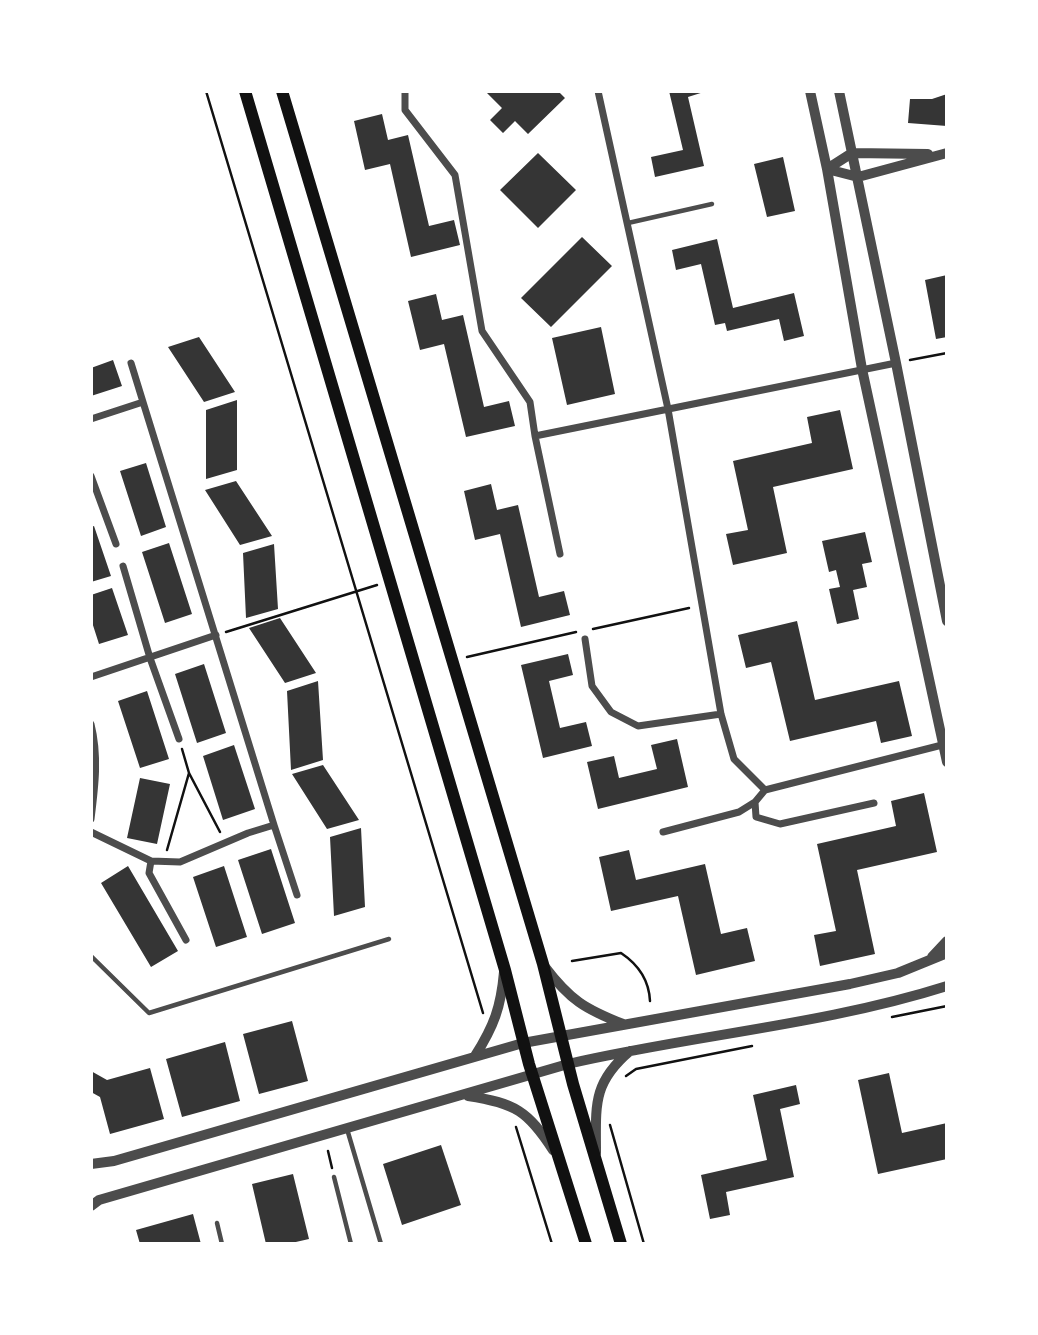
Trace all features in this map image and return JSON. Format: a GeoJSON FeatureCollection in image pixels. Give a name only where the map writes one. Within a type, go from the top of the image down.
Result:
{"type":"FeatureCollection","features":[{"type":"Feature","properties":{"kind":"main road"},"geometry":{"type":"LineString","coordinates":[[245,91],[505,970],[532,1074],[586,1244]]}},
{"type":"Feature","properties":{"kind":"main road"},"geometry":{"type":"LineString","coordinates":[[282,91],[543,964],[568,1064],[621,1244]]}},
{"type":"Feature","properties":{"kind":"street"},"geometry":{"type":"LineString","coordinates":[[405,91],[405,110],[454,175],[482,331],[530,402],[560,554]]}},
{"type":"Feature","properties":{"kind":"street"},"geometry":{"type":"LineString","coordinates":[[598,91],[668,409],[721,714],[734,759],[765,790]]}},
{"type":"Feature","properties":{"kind":"street"},"geometry":{"type":"LineString","coordinates":[[810,91],[827,169],[862,369],[947,762]]}},
{"type":"Feature","properties":{"kind":"street"},"geometry":{"type":"LineString","coordinates":[[839,91],[947,621]]}},
{"type":"Feature","properties":{"kind":"street"},"geometry":{"type":"LineString","coordinates":[[827,169],[852,153],[944,153]]}},
{"type":"Feature","properties":{"kind":"street"},"geometry":{"type":"LineString","coordinates":[[827,169],[858,177],[944,153]]}},
{"type":"Feature","properties":{"kind":"street"},"geometry":{"type":"LineString","coordinates":[[131,362],[297,895]]}},
{"type":"Feature","properties":{"kind":"street"},"geometry":{"type":"LineString","coordinates":[[535,436],[896,363]]}},
{"type":"Feature","properties":{"kind":"street"},"geometry":{"type":"LineString","coordinates":[[91,419],[143,402]]}},
{"type":"Feature","properties":{"kind":"street"},"geometry":{"type":"LineString","coordinates":[[91,476],[116,544]]}},
{"type":"Feature","properties":{"kind":"street"},"geometry":{"type":"LineString","coordinates":[[122,566],[150,658],[179,739]]}},
{"type":"Feature","properties":{"kind":"street"},"geometry":{"type":"LineString","coordinates":[[91,677],[216,635]]}},
{"type":"Feature","properties":{"kind":"street"},"geometry":{"type":"LineString","coordinates":[[586,639],[592,686],[611,712],[638,726],[721,714]]}},
{"type":"Feature","properties":{"kind":"street"},"geometry":{"type":"LineString","coordinates":[[91,724],[97,779],[91,820]]}},
{"type":"Feature","properties":{"kind":"street"},"geometry":{"type":"LineString","coordinates":[[663,832],[739,812],[755,802],[765,790],[945,744]]}},
{"type":"Feature","properties":{"kind":"street"},"geometry":{"type":"LineString","coordinates":[[755,802],[756,817],[780,824],[873,803]]}},
{"type":"Feature","properties":{"kind":"street"},"geometry":{"type":"LineString","coordinates":[[91,832],[151,860],[180,862],[274,825]]}},
{"type":"Feature","properties":{"kind":"street"},"geometry":{"type":"LineString","coordinates":[[151,860],[149,873],[186,940]]}},
{"type":"Feature","properties":{"kind":"street"},"geometry":{"type":"LineString","coordinates":[[927,962],[947,941]]}},
{"type":"Feature","properties":{"kind":"street"},"geometry":{"type":"LineString","coordinates":[[91,1164],[114,1161],[523,1043],[850,984],[898,973],[947,953]]}},
{"type":"Feature","properties":{"kind":"street"},"geometry":{"type":"LineString","coordinates":[[543,964],[562,989],[580,1004],[623,1024]]}},
{"type":"Feature","properties":{"kind":"street"},"geometry":{"type":"LineString","coordinates":[[475,1056],[494,1024],[502,999],[505,970]]}},
{"type":"Feature","properties":{"kind":"street"},"geometry":{"type":"LineString","coordinates":[[91,1206],[99,1200],[568,1064],[871,1006],[947,986]]}},
{"type":"Feature","properties":{"kind":"street"},"geometry":{"type":"LineString","coordinates":[[596,1162],[596,1112],[599,1091],[616,1063],[632,1050]]}},
{"type":"Feature","properties":{"kind":"street"},"geometry":{"type":"LineString","coordinates":[[462,1095],[500,1100],[521,1112],[537,1126],[558,1157]]}},
{"type":"Feature","properties":{"kind":"lane"},"geometry":{"type":"LineString","coordinates":[[627,223],[712,204]]}},
{"type":"Feature","properties":{"kind":"lane"},"geometry":{"type":"LineString","coordinates":[[91,956],[149,1013],[389,939]]}},
{"type":"Feature","properties":{"kind":"lane"},"geometry":{"type":"LineString","coordinates":[[347,1128],[381,1244]]}},
{"type":"Feature","properties":{"kind":"lane"},"geometry":{"type":"LineString","coordinates":[[334,1177],[351,1244]]}},
{"type":"Feature","properties":{"kind":"lane"},"geometry":{"type":"LineString","coordinates":[[216,1223],[222,1244]]}},
{"type":"Feature","properties":{"kind":"path"},"geometry":{"type":"LineString","coordinates":[[206,91],[480,1010],[494,1024]]}},
{"type":"Feature","properties":{"kind":"path"},"geometry":{"type":"LineString","coordinates":[[896,363],[947,353]]}},
{"type":"Feature","properties":{"kind":"path"},"geometry":{"type":"LineString","coordinates":[[216,635],[391,581]]}},
{"type":"Feature","properties":{"kind":"path"},"geometry":{"type":"LineString","coordinates":[[453,660],[690,608]]}},
{"type":"Feature","properties":{"kind":"path"},"geometry":{"type":"LineString","coordinates":[[179,739],[189,773],[226,842]]}},
{"type":"Feature","properties":{"kind":"path"},"geometry":{"type":"LineString","coordinates":[[163,861],[189,773]]}},
{"type":"Feature","properties":{"kind":"path"},"geometry":{"type":"LineString","coordinates":[[572,961],[621,953],[632,960],[643,974],[650,1001]]}},
{"type":"Feature","properties":{"kind":"path"},"geometry":{"type":"LineString","coordinates":[[893,1017],[947,1006]]}},
{"type":"Feature","properties":{"kind":"path"},"geometry":{"type":"LineString","coordinates":[[626,1076],[636,1069],[757,1044]]}},
{"type":"Feature","properties":{"kind":"path"},"geometry":{"type":"LineString","coordinates":[[608,1116],[644,1244]]}},
{"type":"Feature","properties":{"kind":"path"},"geometry":{"type":"LineString","coordinates":[[516,1127],[552,1244]]}},
{"type":"Feature","properties":{"kind":"path"},"geometry":{"type":"LineString","coordinates":[[328,1151],[334,1177]]}},
{"type":"Feature","properties":{"kind":"building"},"geometry":{"type":"Polygon","coordinates":[[[558,91],[565,98],[528,134],[515,121],[503,133],[490,120],[502,108],[487,93],[558,91]]]}},
{"type":"Feature","properties":{"kind":"building"},"geometry":{"type":"Polygon","coordinates":[[[669,91],[707,91],[688,97],[704,166],[655,177],[651,157],[683,150],[669,91]]]}},
{"type":"Feature","properties":{"kind":"building"},"geometry":{"type":"Polygon","coordinates":[[[947,94],[947,126],[908,123],[910,99],[932,99],[947,94]]]}},
{"type":"Feature","properties":{"kind":"building"},"geometry":{"type":"Polygon","coordinates":[[[382,114],[388,140],[408,135],[429,226],[454,220],[460,245],[411,257],[390,164],[365,170],[354,121],[382,114]]]}},
{"type":"Feature","properties":{"kind":"building"},"geometry":{"type":"Polygon","coordinates":[[[538,153],[576,190],[538,228],[500,190],[538,153]]]}},
{"type":"Feature","properties":{"kind":"building"},"geometry":{"type":"Polygon","coordinates":[[[783,157],[795,211],[767,217],[754,164],[783,157]]]}},
{"type":"Feature","properties":{"kind":"building"},"geometry":{"type":"Polygon","coordinates":[[[582,237],[612,266],[551,327],[521,298],[582,237]]]}},
{"type":"Feature","properties":{"kind":"building"},"geometry":{"type":"Polygon","coordinates":[[[717,239],[733,308],[794,293],[804,336],[784,341],[779,319],[727,331],[725,323],[715,325],[701,264],[676,270],[672,250],[717,239]]]}},
{"type":"Feature","properties":{"kind":"building"},"geometry":{"type":"Polygon","coordinates":[[[947,275],[947,337],[936,339],[925,280],[947,275]]]}},
{"type":"Feature","properties":{"kind":"building"},"geometry":{"type":"Polygon","coordinates":[[[436,294],[442,320],[463,315],[484,407],[509,401],[515,426],[466,437],[444,344],[420,350],[408,301],[436,294]]]}},
{"type":"Feature","properties":{"kind":"building"},"geometry":{"type":"Polygon","coordinates":[[[601,327],[615,394],[567,405],[552,338],[601,327]]]}},
{"type":"Feature","properties":{"kind":"building"},"geometry":{"type":"Polygon","coordinates":[[[199,337],[235,392],[204,402],[168,347],[199,337]]]}},
{"type":"Feature","properties":{"kind":"building"},"geometry":{"type":"Polygon","coordinates":[[[113,360],[122,386],[91,396],[91,368],[113,360]]]}},
{"type":"Feature","properties":{"kind":"building"},"geometry":{"type":"Polygon","coordinates":[[[237,400],[237,470],[206,479],[206,410],[237,400]]]}},
{"type":"Feature","properties":{"kind":"building"},"geometry":{"type":"Polygon","coordinates":[[[840,410],[853,469],[773,487],[787,553],[733,565],[726,534],[748,530],[733,461],[812,443],[807,417],[840,410]]]}},
{"type":"Feature","properties":{"kind":"building"},"geometry":{"type":"Polygon","coordinates":[[[146,463],[166,527],[141,536],[120,471],[146,463]]]}},
{"type":"Feature","properties":{"kind":"building"},"geometry":{"type":"Polygon","coordinates":[[[236,481],[272,536],[240,545],[205,490],[236,481]]]}},
{"type":"Feature","properties":{"kind":"building"},"geometry":{"type":"Polygon","coordinates":[[[491,484],[497,510],[518,505],[539,597],[564,591],[570,615],[521,627],[500,534],[475,540],[464,491],[491,484]]]}},
{"type":"Feature","properties":{"kind":"building"},"geometry":{"type":"Polygon","coordinates":[[[94,526],[111,576],[91,582],[91,527],[94,526]]]}},
{"type":"Feature","properties":{"kind":"building"},"geometry":{"type":"Polygon","coordinates":[[[865,532],[872,562],[862,564],[867,587],[853,590],[859,619],[837,624],[829,589],[840,587],[836,570],[829,572],[822,541],[865,532]]]}},
{"type":"Feature","properties":{"kind":"building"},"geometry":{"type":"Polygon","coordinates":[[[169,543],[192,614],[165,623],[142,552],[169,543]]]}},
{"type":"Feature","properties":{"kind":"building"},"geometry":{"type":"Polygon","coordinates":[[[274,544],[278,609],[246,618],[243,553],[274,544]]]}},
{"type":"Feature","properties":{"kind":"building"},"geometry":{"type":"Polygon","coordinates":[[[112,588],[128,635],[99,644],[91,619],[91,595],[112,588]]]}},
{"type":"Feature","properties":{"kind":"building"},"geometry":{"type":"Polygon","coordinates":[[[280,618],[316,673],[285,683],[249,628],[280,618]]]}},
{"type":"Feature","properties":{"kind":"building"},"geometry":{"type":"Polygon","coordinates":[[[797,621],[815,700],[899,681],[912,736],[881,743],[876,721],[790,741],[771,662],[746,668],[738,635],[797,621]]]}},
{"type":"Feature","properties":{"kind":"building"},"geometry":{"type":"Polygon","coordinates":[[[568,654],[573,675],[549,681],[560,728],[586,722],[592,746],[543,758],[521,665],[568,654]]]}},
{"type":"Feature","properties":{"kind":"building"},"geometry":{"type":"Polygon","coordinates":[[[204,664],[226,733],[197,743],[175,674],[204,664]]]}},
{"type":"Feature","properties":{"kind":"building"},"geometry":{"type":"Polygon","coordinates":[[[318,681],[323,760],[291,770],[287,691],[318,681]]]}},
{"type":"Feature","properties":{"kind":"building"},"geometry":{"type":"Polygon","coordinates":[[[147,691],[169,759],[140,768],[118,701],[147,691]]]}},
{"type":"Feature","properties":{"kind":"building"},"geometry":{"type":"Polygon","coordinates":[[[677,739],[688,787],[598,809],[587,762],[614,756],[619,778],[657,769],[651,745],[677,739]]]}},
{"type":"Feature","properties":{"kind":"building"},"geometry":{"type":"Polygon","coordinates":[[[234,745],[255,809],[223,820],[203,756],[234,745]]]}},
{"type":"Feature","properties":{"kind":"building"},"geometry":{"type":"Polygon","coordinates":[[[323,765],[359,820],[327,829],[292,774],[323,765]]]}},
{"type":"Feature","properties":{"kind":"building"},"geometry":{"type":"Polygon","coordinates":[[[140,778],[170,784],[157,844],[127,838],[140,778]]]}},
{"type":"Feature","properties":{"kind":"building"},"geometry":{"type":"Polygon","coordinates":[[[924,793],[937,852],[857,870],[875,954],[820,966],[814,935],[836,931],[817,844],[896,826],[891,801],[924,793]]]}},
{"type":"Feature","properties":{"kind":"building"},"geometry":{"type":"Polygon","coordinates":[[[361,828],[365,907],[334,916],[330,837],[361,828]]]}},
{"type":"Feature","properties":{"kind":"building"},"geometry":{"type":"Polygon","coordinates":[[[271,849],[295,923],[262,934],[238,860],[271,849]]]}},
{"type":"Feature","properties":{"kind":"building"},"geometry":{"type":"Polygon","coordinates":[[[629,850],[636,880],[705,864],[721,934],[747,928],[755,961],[696,975],[678,896],[611,911],[599,857],[629,850]]]}},
{"type":"Feature","properties":{"kind":"building"},"geometry":{"type":"Polygon","coordinates":[[[128,866],[178,951],[151,967],[101,883],[128,866]]]}},
{"type":"Feature","properties":{"kind":"building"},"geometry":{"type":"Polygon","coordinates":[[[224,866],[247,937],[216,947],[193,877],[224,866]]]}},
{"type":"Feature","properties":{"kind":"building"},"geometry":{"type":"Polygon","coordinates":[[[292,1021],[308,1081],[259,1094],[243,1034],[292,1021]]]}},
{"type":"Feature","properties":{"kind":"building"},"geometry":{"type":"Polygon","coordinates":[[[225,1042],[240,1101],[182,1117],[166,1059],[225,1042]]]}},
{"type":"Feature","properties":{"kind":"building"},"geometry":{"type":"Polygon","coordinates":[[[150,1068],[164,1119],[110,1134],[100,1097],[91,1092],[91,1071],[107,1080],[150,1068]]]}},
{"type":"Feature","properties":{"kind":"building"},"geometry":{"type":"Polygon","coordinates":[[[889,1073],[902,1133],[947,1123],[947,1159],[878,1174],[858,1080],[889,1073]]]}},
{"type":"Feature","properties":{"kind":"building"},"geometry":{"type":"Polygon","coordinates":[[[796,1085],[800,1104],[780,1109],[794,1177],[726,1192],[730,1215],[710,1219],[701,1175],[767,1160],[753,1095],[796,1085]]]}},
{"type":"Feature","properties":{"kind":"building"},"geometry":{"type":"Polygon","coordinates":[[[441,1145],[461,1205],[402,1225],[383,1164],[441,1145]]]}},
{"type":"Feature","properties":{"kind":"building"},"geometry":{"type":"Polygon","coordinates":[[[293,1174],[309,1239],[287,1244],[266,1244],[252,1184],[293,1174]]]}},
{"type":"Feature","properties":{"kind":"building"},"geometry":{"type":"Polygon","coordinates":[[[193,1214],[201,1244],[140,1244],[136,1230],[193,1214]]]}}]}
